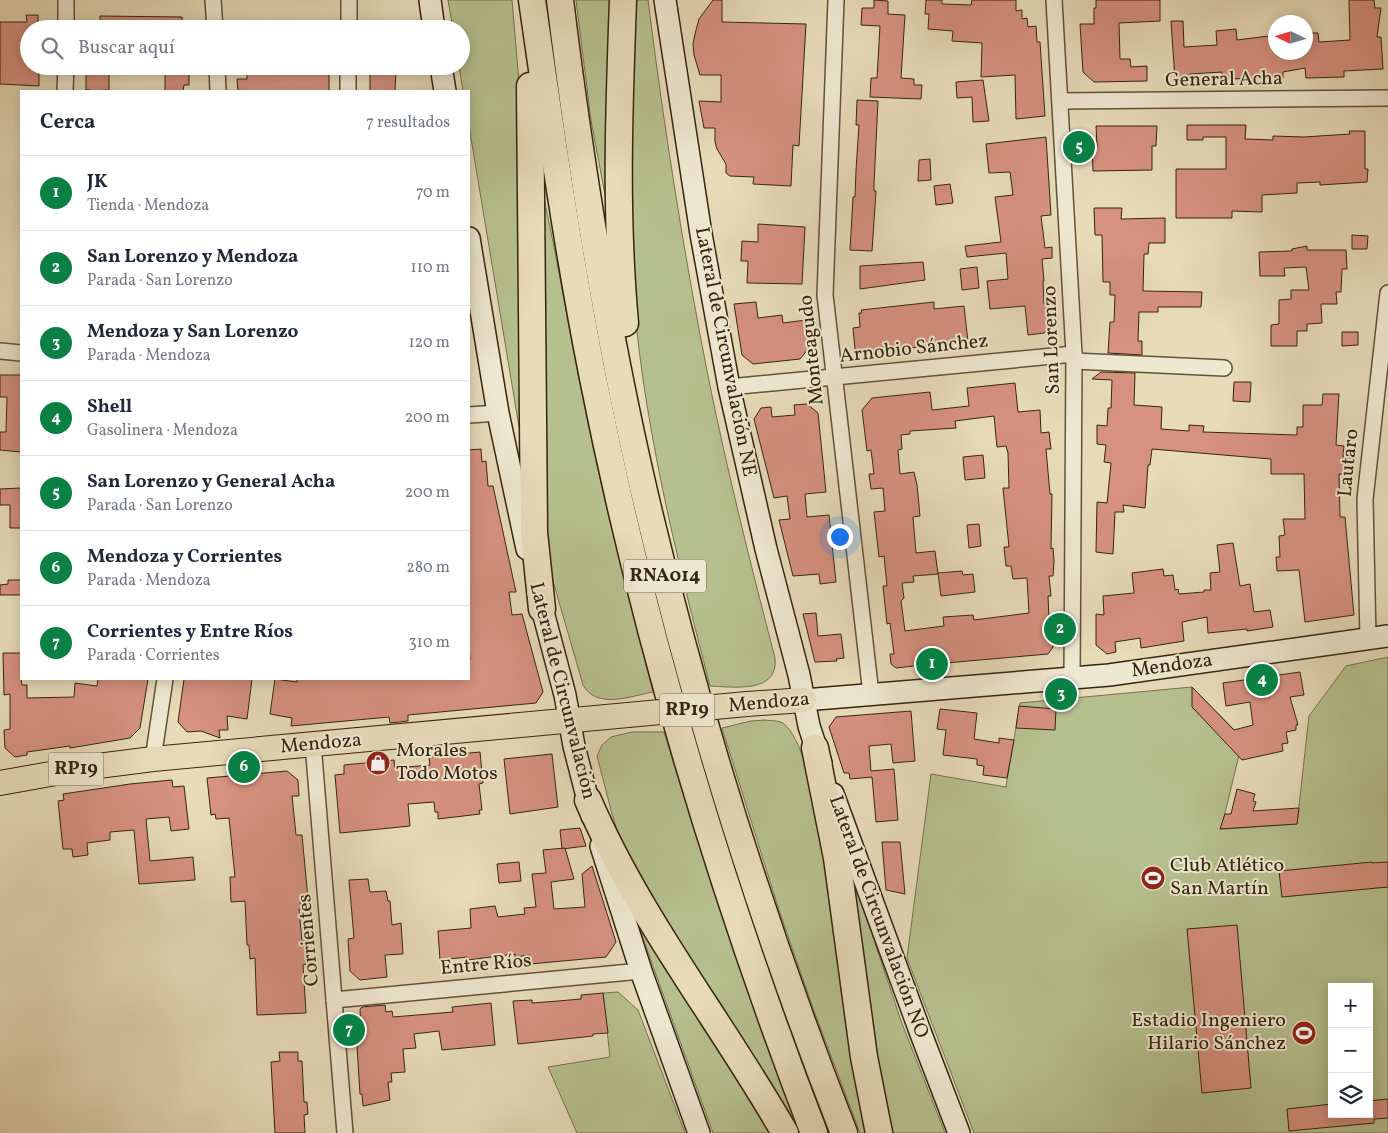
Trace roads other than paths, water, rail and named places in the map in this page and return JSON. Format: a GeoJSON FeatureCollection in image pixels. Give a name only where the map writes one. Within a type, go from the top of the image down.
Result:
{"type":"FeatureCollection","features":[{"type":"Feature","properties":{"kind":"highway"},"geometry":{"type":"LineString","coordinates":[[526,0],[531,128],[534,532],[542,609]]}},
{"type":"Feature","properties":{"kind":"highway","name":"RNA014"},"geometry":{"type":"LineString","coordinates":[[532,0],[576,288],[627,534],[668,691],[727,890],[773,1025],[814,1133]]}},
{"type":"Feature","properties":{"kind":"highway","name":"RNA014"},"geometry":{"type":"LineString","coordinates":[[560,0],[590,214],[643,485],[690,667],[732,816],[785,976],[844,1133]]}},
{"type":"Feature","properties":{"kind":"highway"},"geometry":{"type":"LineString","coordinates":[[623,0],[618,142],[619,244],[627,342],[643,485]]}},
{"type":"Feature","properties":{"kind":"highway"},"geometry":{"type":"LineString","coordinates":[[815,748],[837,858],[864,1057],[879,1133]]}},
{"type":"Feature","properties":{"kind":"highway"},"geometry":{"type":"LineString","coordinates":[[588,800],[610,849],[646,911],[785,1133]]}},
{"type":"Feature","properties":{"kind":"main road","name":"Mendoza"},"geometry":{"type":"LineString","coordinates":[[0,783],[90,767],[153,759],[804,700]]}},
{"type":"Feature","properties":{"kind":"street"},"geometry":{"type":"LineString","coordinates":[[66,0],[66,20]]}},
{"type":"Feature","properties":{"kind":"street"},"geometry":{"type":"LineString","coordinates":[[213,0],[214,20]]}},
{"type":"Feature","properties":{"kind":"street"},"geometry":{"type":"LineString","coordinates":[[349,0],[349,20]]}},
{"type":"Feature","properties":{"kind":"street"},"geometry":{"type":"LineString","coordinates":[[430,0],[433,20]]}},
{"type":"Feature","properties":{"kind":"street","name":"Lateral de Circunvalación NE"},"geometry":{"type":"LineString","coordinates":[[665,0],[701,234],[729,387],[766,549],[804,700]]}},
{"type":"Feature","properties":{"kind":"street","name":"Monteagudo"},"geometry":{"type":"LineString","coordinates":[[836,0],[825,294],[871,694]]}},
{"type":"Feature","properties":{"kind":"street","name":"San Lorenzo"},"geometry":{"type":"LineString","coordinates":[[1054,0],[1074,358],[1072,678]]}},
{"type":"Feature","properties":{"kind":"street"},"geometry":{"type":"LineString","coordinates":[[65,90],[66,75]]}},
{"type":"Feature","properties":{"kind":"street"},"geometry":{"type":"LineString","coordinates":[[217,75],[218,90]]}},
{"type":"Feature","properties":{"kind":"street"},"geometry":{"type":"LineString","coordinates":[[348,75],[348,90]]}},
{"type":"Feature","properties":{"kind":"street"},"geometry":{"type":"LineString","coordinates":[[442,75],[445,90]]}},
{"type":"Feature","properties":{"kind":"street","name":"General Acha"},"geometry":{"type":"LineString","coordinates":[[1060,101],[1388,98]]}},
{"type":"Feature","properties":{"kind":"street","name":"Lateral de Circunvalación"},"geometry":{"type":"LineString","coordinates":[[470,244],[498,413],[517,505],[565,695],[574,746],[616,894],[698,1133]]}},
{"type":"Feature","properties":{"kind":"street","name":"Lautaro"},"geometry":{"type":"LineString","coordinates":[[1378,637],[1365,499],[1388,292]]}},
{"type":"Feature","properties":{"kind":"street"},"geometry":{"type":"LineString","coordinates":[[0,351],[20,353]]}},
{"type":"Feature","properties":{"kind":"street","name":"Arnobio Sánchez"},"geometry":{"type":"LineString","coordinates":[[729,387],[1074,358],[1224,368]]}},
{"type":"Feature","properties":{"kind":"street"},"geometry":{"type":"LineString","coordinates":[[470,415],[498,413]]}},
{"type":"Feature","properties":{"kind":"street","name":"Mendoza"},"geometry":{"type":"LineString","coordinates":[[804,700],[1118,674],[1378,637]]}},
{"type":"Feature","properties":{"kind":"street"},"geometry":{"type":"LineString","coordinates":[[153,759],[166,680]]}},
{"type":"Feature","properties":{"kind":"street","name":"Lateral de Circunvalación NO"},"geometry":{"type":"LineString","coordinates":[[804,700],[815,748],[920,1034],[960,1133]]}},
{"type":"Feature","properties":{"kind":"street","name":"Corrientes"},"geometry":{"type":"LineString","coordinates":[[313,744],[346,1133]]}},
{"type":"Feature","properties":{"kind":"street","name":"Entre Ríos"},"geometry":{"type":"LineString","coordinates":[[334,1000],[641,971]]}},
{"type":"Feature","properties":{"kind":"place","name":"San Lorenzo y General Acha"},"geometry":{"type":"Point","coordinates":[1079,147]}},
{"type":"Feature","properties":{"kind":"place","name":"San Lorenzo y Mendoza"},"geometry":{"type":"Point","coordinates":[1060,629]}},
{"type":"Feature","properties":{"kind":"place","name":"JK"},"geometry":{"type":"Point","coordinates":[932,664]}},
{"type":"Feature","properties":{"kind":"place","name":"Shell"},"geometry":{"type":"Point","coordinates":[1262,680]}},
{"type":"Feature","properties":{"kind":"place","name":"Mendoza y San Lorenzo"},"geometry":{"type":"Point","coordinates":[1061,694]}},
{"type":"Feature","properties":{"kind":"place","name":"Morales Todo Motos"},"geometry":{"type":"Point","coordinates":[378,763]}},
{"type":"Feature","properties":{"kind":"place","name":"Mendoza y Corrientes"},"geometry":{"type":"Point","coordinates":[244,767]}},
{"type":"Feature","properties":{"kind":"place","name":"Club Atlético San Martín"},"geometry":{"type":"Point","coordinates":[1153,878]}},
{"type":"Feature","properties":{"kind":"place","name":"Corrientes y Entre Ríos"},"geometry":{"type":"Point","coordinates":[349,1030]}},
{"type":"Feature","properties":{"kind":"place","name":"Estadio Ingeniero Hilario Sánchez"},"geometry":{"type":"Point","coordinates":[1304,1033]}}]}
